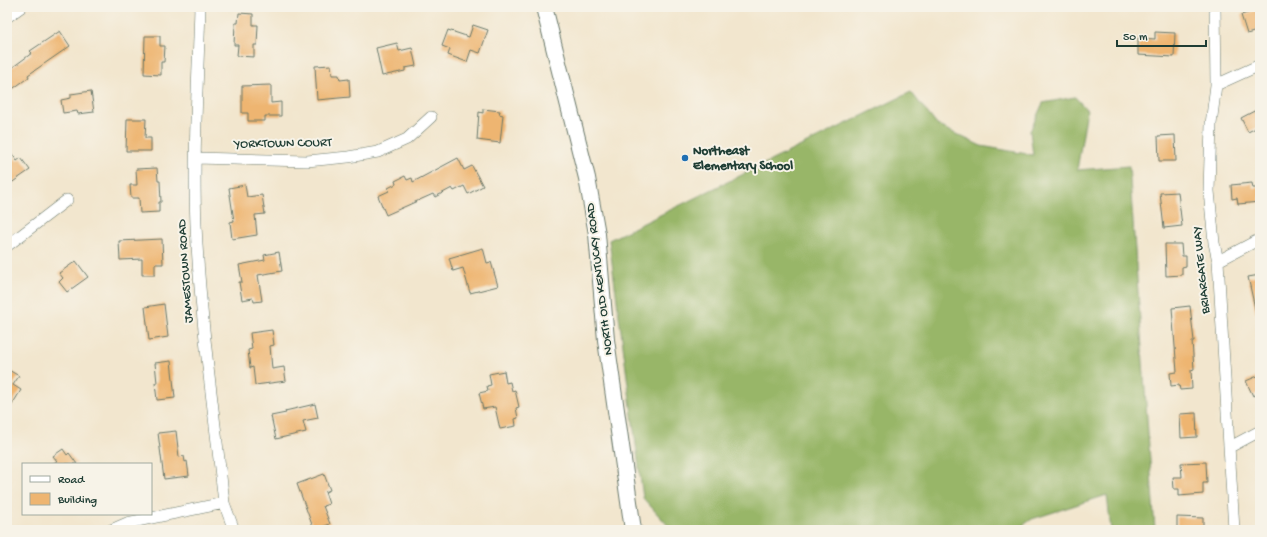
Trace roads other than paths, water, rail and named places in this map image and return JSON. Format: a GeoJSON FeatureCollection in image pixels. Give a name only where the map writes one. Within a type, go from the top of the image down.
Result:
{"type":"FeatureCollection","features":[{"type":"Feature","properties":{"kind":"street"},"geometry":{"type":"LineString","coordinates":[[7,18],[21,7]]}},
{"type":"Feature","properties":{"kind":"street","name":"JAMESTOWN ROAD"},"geometry":{"type":"LineString","coordinates":[[200,7],[196,158],[196,225],[199,278],[224,503],[234,530]]}},
{"type":"Feature","properties":{"kind":"street","name":"NORTH OLD KENTUCKY ROAD"},"geometry":{"type":"LineString","coordinates":[[544,7],[587,178],[597,234],[606,340],[633,530]]}},
{"type":"Feature","properties":{"kind":"street","name":"BRIARGATE WAY"},"geometry":{"type":"LineString","coordinates":[[1215,7],[1216,85],[1210,124],[1209,191],[1214,243],[1218,261],[1234,530]]}},
{"type":"Feature","properties":{"kind":"street"},"geometry":{"type":"LineString","coordinates":[[1216,85],[1260,65]]}},
{"type":"Feature","properties":{"kind":"street","name":"YORKTOWN COURT"},"geometry":{"type":"LineString","coordinates":[[196,158],[307,160],[348,157],[378,152],[407,139],[431,117]]}},
{"type":"Feature","properties":{"kind":"street"},"geometry":{"type":"LineString","coordinates":[[7,246],[66,200]]}},
{"type":"Feature","properties":{"kind":"street"},"geometry":{"type":"LineString","coordinates":[[1218,261],[1260,239]]}},
{"type":"Feature","properties":{"kind":"street"},"geometry":{"type":"LineString","coordinates":[[1230,447],[1260,431]]}},
{"type":"Feature","properties":{"kind":"street"},"geometry":{"type":"LineString","coordinates":[[111,530],[127,524],[224,503]]}},
{"type":"Feature","properties":{"kind":"place","name":"Northeast Elementary School"},"geometry":{"type":"Point","coordinates":[685,158]}}]}
